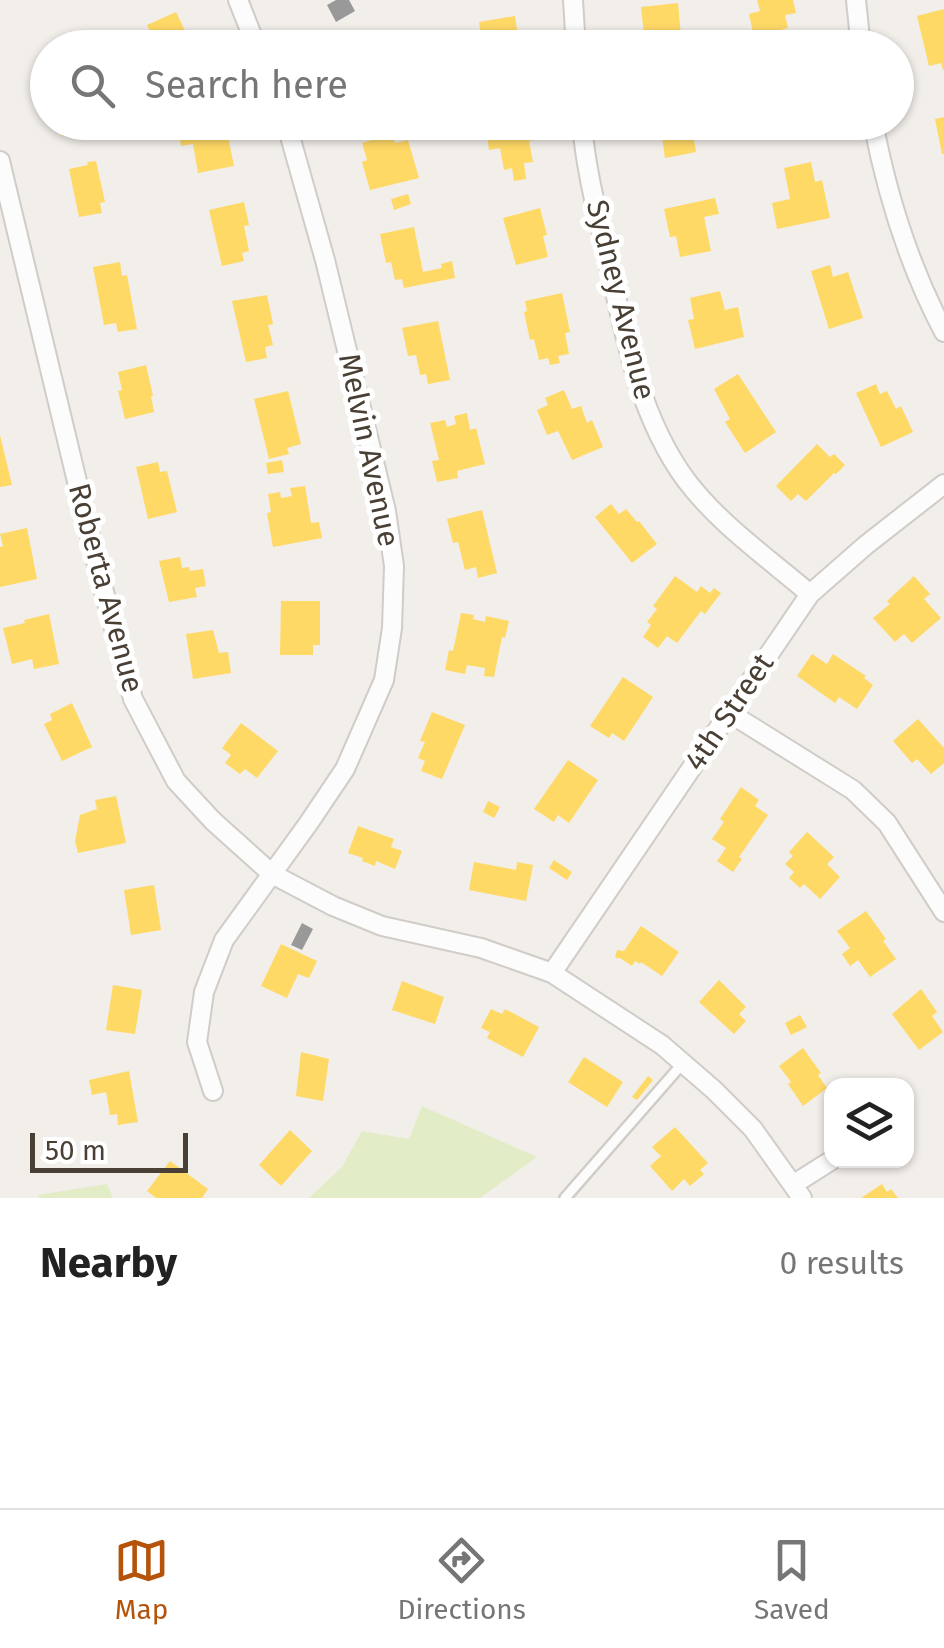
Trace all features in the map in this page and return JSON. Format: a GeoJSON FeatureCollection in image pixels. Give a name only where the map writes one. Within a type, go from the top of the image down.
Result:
{"type":"FeatureCollection","features":[{"type":"Feature","properties":{"kind":"street"},"geometry":{"type":"LineString","coordinates":[[238,0],[250,30]]}},
{"type":"Feature","properties":{"kind":"street"},"geometry":{"type":"LineString","coordinates":[[573,0],[575,30]]}},
{"type":"Feature","properties":{"kind":"street"},"geometry":{"type":"LineString","coordinates":[[856,0],[859,30]]}},
{"type":"Feature","properties":{"kind":"street","name":"Melvin Avenue"},"geometry":{"type":"LineString","coordinates":[[213,1091],[197,1042],[204,992],[224,940],[345,769],[384,680],[392,628],[394,566],[386,510],[291,140]]}},
{"type":"Feature","properties":{"kind":"street","name":"Sydney Avenue"},"geometry":{"type":"LineString","coordinates":[[585,140],[619,310],[648,411],[686,480],[722,518],[810,594]]}},
{"type":"Feature","properties":{"kind":"street"},"geometry":{"type":"LineString","coordinates":[[877,140],[895,216],[944,332]]}},
{"type":"Feature","properties":{"kind":"street","name":"Roberta Avenue"},"geometry":{"type":"LineString","coordinates":[[0,162],[132,699],[176,781],[272,874],[382,926],[481,948],[552,973],[662,1045],[753,1129],[798,1191]]}},
{"type":"Feature","properties":{"kind":"street","name":"4th Street"},"geometry":{"type":"LineString","coordinates":[[552,973],[810,594],[944,484]]}},
{"type":"Feature","properties":{"kind":"street"},"geometry":{"type":"LineString","coordinates":[[728,712],[853,790],[887,823],[944,912]]}},
{"type":"Feature","properties":{"kind":"street"},"geometry":{"type":"LineString","coordinates":[[798,1191],[824,1167]]}},
{"type":"Feature","properties":{"kind":"lane"},"geometry":{"type":"LineString","coordinates":[[566,1198],[683,1063]]}},
{"type":"Feature","properties":{"kind":"green space"},"geometry":{"type":"Polygon","coordinates":[[[422,1106],[537,1157],[480,1198],[309,1198],[342,1167],[362,1131],[409,1139],[422,1106]]]}},
{"type":"Feature","properties":{"kind":"green space"},"geometry":{"type":"Polygon","coordinates":[[[107,1184],[113,1198],[38,1195],[107,1184]]]}},
{"type":"Feature","properties":{"kind":"building: Homes"},"geometry":{"type":"Polygon","coordinates":[[[757,0],[793,0],[796,13],[785,15],[788,28],[753,30],[749,14],[760,11],[757,0]]]}},
{"type":"Feature","properties":{"kind":"building: Homes"},"geometry":{"type":"Polygon","coordinates":[[[678,3],[680,30],[643,30],[641,7],[678,3]]]}},
{"type":"Feature","properties":{"kind":"building: Homes"},"geometry":{"type":"Polygon","coordinates":[[[944,9],[943,70],[941,63],[929,66],[917,16],[944,9]]]}},
{"type":"Feature","properties":{"kind":"building: Homes"},"geometry":{"type":"Polygon","coordinates":[[[176,12],[185,30],[149,30],[147,25],[176,12]]]}},
{"type":"Feature","properties":{"kind":"building: Homes"},"geometry":{"type":"Polygon","coordinates":[[[515,16],[517,30],[480,30],[479,22],[515,16]]]}},
{"type":"Feature","properties":{"kind":"building: Homes"},"geometry":{"type":"Polygon","coordinates":[[[944,117],[944,154],[942,154],[935,119],[944,117]]]}},
{"type":"Feature","properties":{"kind":"building: Homes"},"geometry":{"type":"Polygon","coordinates":[[[180,140],[229,140],[234,166],[198,173],[193,144],[181,146],[180,140]]]}},
{"type":"Feature","properties":{"kind":"building: Homes"},"geometry":{"type":"Polygon","coordinates":[[[408,140],[419,178],[370,190],[362,162],[367,160],[362,143],[408,140]]]}},
{"type":"Feature","properties":{"kind":"building: Homes"},"geometry":{"type":"Polygon","coordinates":[[[488,140],[534,140],[529,141],[533,162],[524,163],[526,179],[514,181],[512,168],[504,170],[500,148],[489,150],[488,140]]]}},
{"type":"Feature","properties":{"kind":"building: Homes"},"geometry":{"type":"Polygon","coordinates":[[[662,140],[694,140],[696,152],[665,158],[662,140]]]}},
{"type":"Feature","properties":{"kind":"building: Homes"},"geometry":{"type":"Polygon","coordinates":[[[96,161],[105,202],[100,203],[102,213],[79,217],[69,169],[96,161]]]}},
{"type":"Feature","properties":{"kind":"building: Homes"},"geometry":{"type":"Polygon","coordinates":[[[811,162],[815,182],[822,180],[830,218],[777,229],[772,203],[790,199],[784,168],[811,162]]]}},
{"type":"Feature","properties":{"kind":"building: Homes"},"geometry":{"type":"Polygon","coordinates":[[[408,194],[411,204],[394,210],[391,199],[408,194]]]}},
{"type":"Feature","properties":{"kind":"building: Homes"},"geometry":{"type":"Polygon","coordinates":[[[715,198],[719,214],[704,217],[711,251],[680,257],[676,236],[670,237],[664,209],[715,198]]]}},
{"type":"Feature","properties":{"kind":"building: Homes"},"geometry":{"type":"Polygon","coordinates":[[[244,202],[249,251],[242,253],[244,261],[222,266],[209,210],[244,202]]]}},
{"type":"Feature","properties":{"kind":"building: Homes"},"geometry":{"type":"Polygon","coordinates":[[[540,208],[548,257],[516,265],[503,218],[540,208]]]}},
{"type":"Feature","properties":{"kind":"building: Homes"},"geometry":{"type":"Polygon","coordinates":[[[414,227],[423,272],[452,261],[455,278],[404,288],[402,279],[395,280],[391,262],[386,263],[380,234],[414,227]]]}},
{"type":"Feature","properties":{"kind":"building: Homes"},"geometry":{"type":"Polygon","coordinates":[[[120,262],[122,276],[127,275],[137,329],[118,332],[116,323],[104,325],[93,267],[120,262]]]}},
{"type":"Feature","properties":{"kind":"building: Homes"},"geometry":{"type":"Polygon","coordinates":[[[830,265],[833,277],[848,272],[863,318],[829,329],[811,271],[830,265]]]}},
{"type":"Feature","properties":{"kind":"building: Homes"},"geometry":{"type":"Polygon","coordinates":[[[720,291],[725,310],[738,307],[744,337],[695,349],[688,320],[694,319],[690,298],[720,291]]]}},
{"type":"Feature","properties":{"kind":"building: Homes"},"geometry":{"type":"Polygon","coordinates":[[[562,293],[570,332],[565,333],[569,354],[558,356],[560,363],[550,365],[548,358],[539,360],[534,339],[530,340],[525,301],[562,293]]]}},
{"type":"Feature","properties":{"kind":"building: Homes"},"geometry":{"type":"Polygon","coordinates":[[[267,295],[273,345],[265,347],[267,358],[246,362],[232,301],[267,295]]]}},
{"type":"Feature","properties":{"kind":"building: Homes"},"geometry":{"type":"Polygon","coordinates":[[[438,321],[450,380],[428,384],[426,374],[420,375],[416,355],[408,356],[402,328],[438,321]]]}},
{"type":"Feature","properties":{"kind":"building: Homes"},"geometry":{"type":"Polygon","coordinates":[[[146,365],[154,412],[125,419],[118,372],[146,365]]]}},
{"type":"Feature","properties":{"kind":"building: Homes"},"geometry":{"type":"Polygon","coordinates":[[[738,374],[776,432],[745,453],[725,422],[730,419],[714,389],[738,374]]]}},
{"type":"Feature","properties":{"kind":"building: Homes"},"geometry":{"type":"Polygon","coordinates":[[[876,384],[880,394],[887,391],[896,409],[901,406],[913,432],[881,447],[856,393],[876,384]]]}},
{"type":"Feature","properties":{"kind":"building: Homes"},"geometry":{"type":"Polygon","coordinates":[[[564,390],[572,409],[581,406],[587,423],[592,420],[603,447],[572,460],[558,431],[547,435],[537,410],[548,405],[545,398],[564,390]]]}},
{"type":"Feature","properties":{"kind":"building: Homes"},"geometry":{"type":"Polygon","coordinates":[[[288,391],[301,444],[287,448],[289,454],[269,459],[254,399],[288,391]]]}},
{"type":"Feature","properties":{"kind":"building: Homes"},"geometry":{"type":"Polygon","coordinates":[[[467,413],[470,430],[476,428],[485,464],[457,471],[458,478],[437,482],[432,461],[439,460],[430,423],[445,420],[447,427],[456,424],[454,416],[467,413]]]}},
{"type":"Feature","properties":{"kind":"building: Homes"},"geometry":{"type":"Polygon","coordinates":[[[0,435],[12,485],[0,487],[0,435]]]}},
{"type":"Feature","properties":{"kind":"building: Homes"},"geometry":{"type":"Polygon","coordinates":[[[817,444],[845,465],[806,501],[798,494],[791,501],[776,486],[817,444]]]}},
{"type":"Feature","properties":{"kind":"building: Homes"},"geometry":{"type":"Polygon","coordinates":[[[282,460],[284,472],[268,474],[266,463],[282,460]]]}},
{"type":"Feature","properties":{"kind":"building: Homes"},"geometry":{"type":"Polygon","coordinates":[[[158,462],[160,472],[167,471],[177,512],[148,519],[136,467],[158,462]]]}},
{"type":"Feature","properties":{"kind":"building: Homes"},"geometry":{"type":"Polygon","coordinates":[[[305,486],[311,523],[319,522],[322,538],[273,547],[268,494],[292,496],[290,488],[305,486]]]}},
{"type":"Feature","properties":{"kind":"building: Homes"},"geometry":{"type":"Polygon","coordinates":[[[611,504],[619,514],[626,509],[657,544],[632,563],[595,517],[611,504]]]}},
{"type":"Feature","properties":{"kind":"building: Homes"},"geometry":{"type":"Polygon","coordinates":[[[482,510],[497,573],[478,578],[476,567],[465,570],[447,519],[482,510]]]}},
{"type":"Feature","properties":{"kind":"building: Homes"},"geometry":{"type":"Polygon","coordinates":[[[27,528],[37,579],[0,587],[0,534],[27,528]]]}},
{"type":"Feature","properties":{"kind":"building: Homes"},"geometry":{"type":"Polygon","coordinates":[[[180,557],[182,568],[203,569],[206,586],[195,588],[197,597],[169,602],[159,561],[180,557]]]}},
{"type":"Feature","properties":{"kind":"building: Homes"},"geometry":{"type":"Polygon","coordinates":[[[675,576],[697,592],[701,586],[710,593],[714,588],[721,593],[705,614],[701,611],[677,643],[667,636],[658,648],[643,637],[651,625],[647,622],[657,609],[653,606],[675,576]]]}},
{"type":"Feature","properties":{"kind":"building: Homes"},"geometry":{"type":"Polygon","coordinates":[[[914,576],[930,594],[924,599],[941,618],[912,643],[904,634],[895,642],[873,618],[914,576]]]}},
{"type":"Feature","properties":{"kind":"building: Homes"},"geometry":{"type":"Polygon","coordinates":[[[281,601],[320,601],[320,645],[313,645],[313,655],[280,655],[281,601]]]}},
{"type":"Feature","properties":{"kind":"building: Homes"},"geometry":{"type":"Polygon","coordinates":[[[461,613],[485,622],[486,616],[509,621],[494,677],[484,676],[485,668],[467,665],[465,674],[445,670],[461,613]]]}},
{"type":"Feature","properties":{"kind":"building: Homes"},"geometry":{"type":"Polygon","coordinates":[[[49,614],[59,664],[34,669],[32,659],[12,664],[3,628],[49,614]]]}},
{"type":"Feature","properties":{"kind":"building: Homes"},"geometry":{"type":"Polygon","coordinates":[[[213,630],[219,653],[228,652],[231,673],[193,679],[186,634],[213,630]]]}},
{"type":"Feature","properties":{"kind":"building: Homes"},"geometry":{"type":"Polygon","coordinates":[[[812,654],[827,664],[833,654],[866,676],[873,685],[857,709],[839,697],[835,703],[797,676],[812,654]]]}},
{"type":"Feature","properties":{"kind":"building: Homes"},"geometry":{"type":"Polygon","coordinates":[[[623,677],[653,697],[624,741],[612,733],[609,738],[590,726],[623,677]]]}},
{"type":"Feature","properties":{"kind":"building: Homes"},"geometry":{"type":"Polygon","coordinates":[[[72,703],[92,747],[62,761],[44,724],[52,720],[50,714],[72,703]]]}},
{"type":"Feature","properties":{"kind":"building: Homes"},"geometry":{"type":"Polygon","coordinates":[[[432,712],[465,725],[442,779],[421,771],[425,761],[418,758],[425,742],[420,741],[432,712]]]}},
{"type":"Feature","properties":{"kind":"building: Homes"},"geometry":{"type":"Polygon","coordinates":[[[918,719],[944,748],[944,763],[931,774],[917,759],[912,763],[893,741],[918,719]]]}},
{"type":"Feature","properties":{"kind":"building: Homes"},"geometry":{"type":"Polygon","coordinates":[[[241,723],[278,751],[257,778],[245,769],[240,774],[225,763],[231,755],[222,748],[241,723]]]}},
{"type":"Feature","properties":{"kind":"building: Homes"},"geometry":{"type":"Polygon","coordinates":[[[568,760],[598,780],[569,823],[558,815],[554,822],[534,809],[568,760]]]}},
{"type":"Feature","properties":{"kind":"building: Homes"},"geometry":{"type":"Polygon","coordinates":[[[741,787],[759,800],[755,806],[768,815],[733,872],[717,861],[726,848],[712,839],[741,787]]]}},
{"type":"Feature","properties":{"kind":"building: Homes"},"geometry":{"type":"Polygon","coordinates":[[[116,796],[126,843],[78,853],[75,841],[80,815],[97,809],[95,800],[116,796]]]}},
{"type":"Feature","properties":{"kind":"building: Homes"},"geometry":{"type":"Polygon","coordinates":[[[488,801],[500,807],[494,818],[483,812],[488,801]]]}},
{"type":"Feature","properties":{"kind":"building: Homes"},"geometry":{"type":"Polygon","coordinates":[[[358,826],[394,839],[391,847],[402,851],[395,869],[376,861],[375,866],[348,853],[358,826]]]}},
{"type":"Feature","properties":{"kind":"building: Homes"},"geometry":{"type":"Polygon","coordinates":[[[807,832],[834,857],[827,864],[840,877],[820,899],[804,884],[800,888],[789,878],[794,872],[785,864],[793,856],[789,852],[807,832]]]}},
{"type":"Feature","properties":{"kind":"building: Homes"},"geometry":{"type":"Polygon","coordinates":[[[554,860],[572,872],[567,880],[549,868],[554,860]]]}},
{"type":"Feature","properties":{"kind":"building: Homes"},"geometry":{"type":"Polygon","coordinates":[[[474,862],[516,870],[517,862],[533,865],[526,901],[469,890],[474,862]]]}},
{"type":"Feature","properties":{"kind":"building: Homes"},"geometry":{"type":"Polygon","coordinates":[[[154,885],[161,930],[131,935],[124,890],[154,885]]]}},
{"type":"Feature","properties":{"kind":"building: Homes"},"geometry":{"type":"Polygon","coordinates":[[[866,911],[896,959],[870,977],[858,960],[850,966],[842,954],[850,948],[837,931],[866,911]]]}},
{"type":"Feature","properties":{"kind":"building: Homes"},"geometry":{"type":"Polygon","coordinates":[[[641,926],[679,952],[662,976],[641,962],[635,961],[632,966],[615,958],[617,950],[624,951],[641,926]]]}},
{"type":"Feature","properties":{"kind":"building: Homes"},"geometry":{"type":"Polygon","coordinates":[[[281,944],[317,961],[309,978],[298,974],[287,998],[261,986],[281,944]]]}},
{"type":"Feature","properties":{"kind":"building: Homes"},"geometry":{"type":"Polygon","coordinates":[[[719,980],[746,1007],[739,1014],[746,1021],[734,1034],[699,1002],[719,980]]]}},
{"type":"Feature","properties":{"kind":"building: Homes"},"geometry":{"type":"Polygon","coordinates":[[[402,981],[444,997],[435,1024],[392,1010],[402,981]]]}},
{"type":"Feature","properties":{"kind":"building: Homes"},"geometry":{"type":"Polygon","coordinates":[[[113,985],[142,990],[135,1034],[106,1030],[113,985]]]}},
{"type":"Feature","properties":{"kind":"building: Homes"},"geometry":{"type":"Polygon","coordinates":[[[921,989],[937,1012],[932,1016],[943,1032],[919,1050],[892,1014],[921,989]]]}},
{"type":"Feature","properties":{"kind":"building: Homes"},"geometry":{"type":"Polygon","coordinates":[[[491,1009],[502,1014],[505,1009],[539,1027],[523,1057],[487,1038],[490,1032],[481,1028],[491,1009]]]}},
{"type":"Feature","properties":{"kind":"building: Homes"},"geometry":{"type":"Polygon","coordinates":[[[800,1015],[807,1027],[791,1035],[785,1023],[800,1015]]]}},
{"type":"Feature","properties":{"kind":"building: Homes"},"geometry":{"type":"Polygon","coordinates":[[[803,1048],[821,1073],[818,1075],[824,1090],[803,1106],[779,1066],[803,1048]]]}},
{"type":"Feature","properties":{"kind":"building: Homes"},"geometry":{"type":"Polygon","coordinates":[[[301,1052],[329,1059],[323,1101],[296,1096],[301,1052]]]}},
{"type":"Feature","properties":{"kind":"building: Homes"},"geometry":{"type":"Polygon","coordinates":[[[584,1057],[623,1082],[607,1107],[568,1082],[584,1057]]]}},
{"type":"Feature","properties":{"kind":"building: Homes"},"geometry":{"type":"Polygon","coordinates":[[[129,1071],[138,1122],[118,1125],[117,1114],[110,1115],[106,1092],[92,1095],[89,1080],[129,1071]]]}},
{"type":"Feature","properties":{"kind":"building: Homes"},"geometry":{"type":"Polygon","coordinates":[[[648,1076],[653,1080],[637,1100],[632,1097],[648,1076]]]}},
{"type":"Feature","properties":{"kind":"building: Homes"},"geometry":{"type":"Polygon","coordinates":[[[675,1127],[708,1163],[700,1170],[704,1174],[690,1186],[684,1179],[672,1191],[650,1166],[661,1156],[652,1147],[675,1127]]]}},
{"type":"Feature","properties":{"kind":"building: Homes"},"geometry":{"type":"Polygon","coordinates":[[[290,1130],[312,1151],[281,1186],[259,1165],[290,1130]]]}},
{"type":"Feature","properties":{"kind":"building: Homes"},"geometry":{"type":"Polygon","coordinates":[[[170,1161],[208,1189],[202,1198],[156,1198],[147,1191],[170,1161]]]}},
{"type":"Feature","properties":{"kind":"building: Homes"},"geometry":{"type":"Polygon","coordinates":[[[882,1184],[898,1198],[861,1198],[882,1184]]]}},
{"type":"Feature","properties":{"kind":"building: Industry"},"geometry":{"type":"Polygon","coordinates":[[[349,0],[355,11],[336,22],[327,5],[349,0]]]}},
{"type":"Feature","properties":{"kind":"building: Industry"},"geometry":{"type":"Polygon","coordinates":[[[302,923],[313,929],[302,950],[291,945],[302,923]]]}}]}
